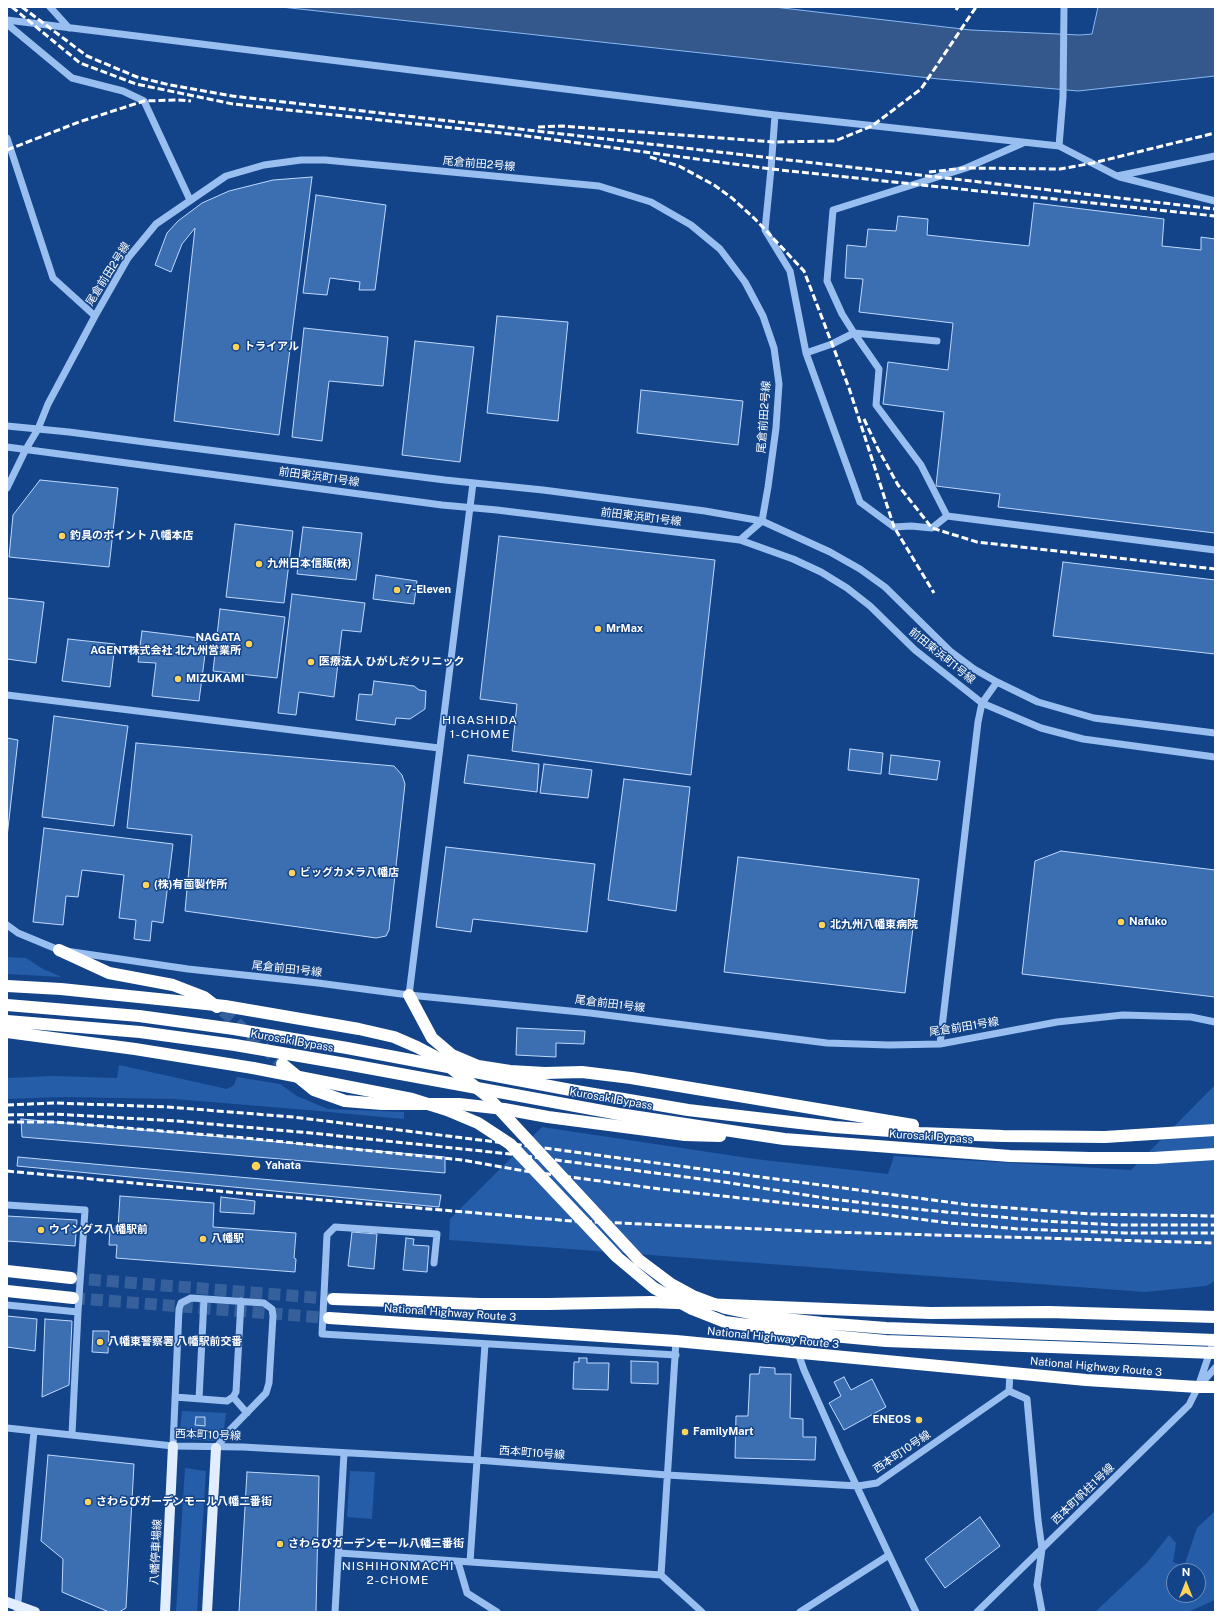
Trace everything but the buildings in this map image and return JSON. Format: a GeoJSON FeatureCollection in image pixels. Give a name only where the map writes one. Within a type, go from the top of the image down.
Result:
{"type":"FeatureCollection","features":[{"type":"Feature","properties":{"kind":"highway"},"geometry":{"type":"LineString","coordinates":[[58,950],[110,973],[173,985],[204,998],[223,1011]]}},
{"type":"Feature","properties":{"kind":"highway"},"geometry":{"type":"LineString","coordinates":[[7,986],[61,989],[225,1006],[360,1028],[394,1037],[438,1058],[486,1096],[639,1260],[671,1284],[687,1293],[725,1308],[768,1317],[886,1328],[1215,1340]]}},
{"type":"Feature","properties":{"kind":"highway"},"geometry":{"type":"LineString","coordinates":[[409,995],[432,1038],[452,1055],[478,1066],[510,1071],[545,1073],[582,1072],[631,1078],[889,1122],[1003,1136]]}},
{"type":"Feature","properties":{"kind":"highway","name":"Kurosaki Bypass"},"geometry":{"type":"LineString","coordinates":[[7,1005],[139,1016],[234,1028],[576,1092],[751,1118],[834,1127],[919,1133],[1105,1137],[1214,1130]]}},
{"type":"Feature","properties":{"kind":"highway","name":"Kurosaki Bypass"},"geometry":{"type":"LineString","coordinates":[[7,1021],[140,1032],[235,1045],[619,1114],[784,1139],[1010,1156],[1154,1158],[1214,1154]]}},
{"type":"Feature","properties":{"kind":"highway"},"geometry":{"type":"LineString","coordinates":[[7,1032],[142,1050],[253,1068],[412,1099],[447,1110],[478,1123],[510,1144],[617,1257],[654,1288],[692,1309],[725,1322],[822,1335],[886,1341],[1215,1353]]}},
{"type":"Feature","properties":{"kind":"highway"},"geometry":{"type":"LineString","coordinates":[[282,1064],[314,1090],[345,1101],[382,1104],[459,1104],[684,1135],[784,1139]]}},
{"type":"Feature","properties":{"kind":"highway"},"geometry":{"type":"LineString","coordinates":[[7,1271],[71,1278]]}},
{"type":"Feature","properties":{"kind":"highway"},"geometry":{"type":"LineString","coordinates":[[7,1291],[73,1298]]}},
{"type":"Feature","properties":{"kind":"highway","name":"National Highway Route 3"},"geometry":{"type":"LineString","coordinates":[[333,1299],[488,1304],[651,1302],[930,1313],[1049,1312],[1215,1317]]}},
{"type":"Feature","properties":{"kind":"highway","name":"National Highway Route 3"},"geometry":{"type":"LineString","coordinates":[[329,1318],[676,1341],[1086,1380],[1215,1387]]}},
{"type":"Feature","properties":{"kind":"main road","name":"八幡停車場線"},"geometry":{"type":"LineString","coordinates":[[165,1612],[173,1446]]}},
{"type":"Feature","properties":{"kind":"main road"},"geometry":{"type":"LineString","coordinates":[[207,1612],[216,1448]]}},
{"type":"Feature","properties":{"kind":"main road"},"geometry":{"type":"LineString","coordinates":[[7,1602],[17,1609],[35,1612]]}},
{"type":"Feature","properties":{"kind":"street"},"geometry":{"type":"LineString","coordinates":[[50,7],[70,28]]}},
{"type":"Feature","properties":{"kind":"street"},"geometry":{"type":"LineString","coordinates":[[1059,146],[1063,97],[1064,7]]}},
{"type":"Feature","properties":{"kind":"street"},"geometry":{"type":"LineString","coordinates":[[7,20],[775,115],[1059,146],[1117,176],[1215,201]]}},
{"type":"Feature","properties":{"kind":"street"},"geometry":{"type":"LineString","coordinates":[[7,24],[72,78],[123,91],[144,101],[190,200]]}},
{"type":"Feature","properties":{"kind":"street"},"geometry":{"type":"LineString","coordinates":[[775,115],[764,230],[790,270],[806,353],[860,502],[894,527],[911,526],[932,528],[947,516],[1215,550]]}},
{"type":"Feature","properties":{"kind":"street"},"geometry":{"type":"LineString","coordinates":[[7,138],[53,278],[95,316]]}},
{"type":"Feature","properties":{"kind":"street"},"geometry":{"type":"LineString","coordinates":[[947,516],[921,465],[876,405],[879,369],[842,314],[827,281],[833,210],[966,168],[1025,143]]}},
{"type":"Feature","properties":{"kind":"street"},"geometry":{"type":"LineString","coordinates":[[1117,176],[1215,156]]}},
{"type":"Feature","properties":{"kind":"street","name":"尾倉前田2号線"},"geometry":{"type":"LineString","coordinates":[[38,429],[48,404],[128,258],[156,224],[226,176],[256,167],[301,160],[325,160],[599,186],[651,202],[684,221],[720,249],[745,282],[763,316],[774,348],[779,384],[776,428],[762,521]]}},
{"type":"Feature","properties":{"kind":"street"},"geometry":{"type":"LineString","coordinates":[[806,353],[832,344],[854,333],[937,342]]}},
{"type":"Feature","properties":{"kind":"street","name":"前田東浜町1号線"},"geometry":{"type":"LineString","coordinates":[[7,426],[698,510],[762,521],[830,552],[860,569],[885,587],[950,651],[974,669],[1038,702],[1094,718],[1215,733]]}},
{"type":"Feature","properties":{"kind":"street"},"geometry":{"type":"LineString","coordinates":[[7,488],[26,449],[38,429]]}},
{"type":"Feature","properties":{"kind":"street","name":"前田東浜町1号線"},"geometry":{"type":"LineString","coordinates":[[7,447],[442,505],[470,507],[740,540],[793,559],[821,572],[847,588],[870,606],[914,650],[982,703],[1041,728],[1083,739],[1215,757]]}},
{"type":"Feature","properties":{"kind":"street"},"geometry":{"type":"LineString","coordinates":[[409,995],[473,482]]}},
{"type":"Feature","properties":{"kind":"street"},"geometry":{"type":"LineString","coordinates":[[740,540],[762,521]]}},
{"type":"Feature","properties":{"kind":"street"},"geometry":{"type":"LineString","coordinates":[[940,1044],[978,722],[982,703],[997,682]]}},
{"type":"Feature","properties":{"kind":"street"},"geometry":{"type":"LineString","coordinates":[[7,695],[439,748]]}},
{"type":"Feature","properties":{"kind":"street","name":"尾倉前田1号線"},"geometry":{"type":"LineString","coordinates":[[7,925],[18,933],[58,950],[188,969],[318,983],[409,995],[590,1013],[827,1043],[889,1045],[940,1044],[1057,1022],[1123,1015],[1191,1018],[1215,1022]]}},
{"type":"Feature","properties":{"kind":"street"},"geometry":{"type":"LineString","coordinates":[[7,1206],[85,1210],[72,1434]]}},
{"type":"Feature","properties":{"kind":"street"},"geometry":{"type":"LineString","coordinates":[[434,1263],[437,1234],[335,1227],[327,1235],[322,1334],[676,1355]]}},
{"type":"Feature","properties":{"kind":"street"},"geometry":{"type":"LineString","coordinates":[[173,1446],[179,1309],[181,1303],[191,1298],[264,1303],[272,1309],[273,1316],[269,1383],[266,1393],[230,1430],[216,1448]]}},
{"type":"Feature","properties":{"kind":"street"},"geometry":{"type":"LineString","coordinates":[[199,1399],[204,1299]]}},
{"type":"Feature","properties":{"kind":"street"},"geometry":{"type":"LineString","coordinates":[[175,1397],[227,1401],[233,1397],[236,1392],[241,1301]]}},
{"type":"Feature","properties":{"kind":"street"},"geometry":{"type":"LineString","coordinates":[[7,1305],[78,1312]]}},
{"type":"Feature","properties":{"kind":"street"},"geometry":{"type":"LineString","coordinates":[[1198,1387],[1215,1337]]}},
{"type":"Feature","properties":{"kind":"street"},"geometry":{"type":"LineString","coordinates":[[661,1575],[676,1341]]}},
{"type":"Feature","properties":{"kind":"street"},"geometry":{"type":"LineString","coordinates":[[470,1562],[485,1344]]}},
{"type":"Feature","properties":{"kind":"street"},"geometry":{"type":"LineString","coordinates":[[798,1353],[804,1370],[841,1453],[858,1486],[916,1612]]}},
{"type":"Feature","properties":{"kind":"street"},"geometry":{"type":"LineString","coordinates":[[1198,1387],[1215,1368]]}},
{"type":"Feature","properties":{"kind":"street"},"geometry":{"type":"LineString","coordinates":[[1010,1372],[1009,1391],[1027,1399],[1042,1549],[1037,1585],[1042,1612]]}},
{"type":"Feature","properties":{"kind":"street","name":"西本町帆柱1号線"},"geometry":{"type":"LineString","coordinates":[[977,1612],[1189,1405],[1198,1387]]}},
{"type":"Feature","properties":{"kind":"street","name":"西本町10号線"},"geometry":{"type":"LineString","coordinates":[[7,1428],[173,1446],[216,1448],[243,1447],[344,1452],[478,1460],[667,1475],[858,1486],[877,1483],[1009,1391]]}},
{"type":"Feature","properties":{"kind":"street"},"geometry":{"type":"LineString","coordinates":[[233,1397],[246,1413]]}},
{"type":"Feature","properties":{"kind":"street"},"geometry":{"type":"LineString","coordinates":[[17,1609],[34,1431]]}},
{"type":"Feature","properties":{"kind":"street"},"geometry":{"type":"LineString","coordinates":[[335,1612],[344,1452]]}},
{"type":"Feature","properties":{"kind":"street"},"geometry":{"type":"LineString","coordinates":[[339,1553],[661,1575],[702,1612]]}},
{"type":"Feature","properties":{"kind":"street"},"geometry":{"type":"LineString","coordinates":[[800,1612],[889,1555]]}},
{"type":"Feature","properties":{"kind":"street"},"geometry":{"type":"LineString","coordinates":[[458,1562],[467,1593],[497,1612]]}},
{"type":"Feature","properties":{"kind":"shaded area"},"geometry":{"type":"Polygon","coordinates":[[[281,7],[774,7],[971,30],[1080,35],[1092,34],[1098,7],[1215,7],[1215,76],[1078,91],[939,79],[281,7]]]}},
{"type":"Feature","properties":{"kind":"shaded area"},"geometry":{"type":"Polygon","coordinates":[[[7,957],[26,958],[43,969],[62,977],[7,974],[7,957]]]}},
{"type":"Feature","properties":{"kind":"shaded area"},"geometry":{"type":"Polygon","coordinates":[[[119,1065],[227,1089],[234,1085],[237,1077],[280,1084],[297,1096],[328,1109],[404,1112],[404,1119],[174,1099],[63,1097],[7,1099],[7,1078],[52,1076],[117,1078],[119,1065]]]}},
{"type":"Feature","properties":{"kind":"shaded area"},"geometry":{"type":"Polygon","coordinates":[[[1215,1085],[1215,1281],[1206,1286],[1145,1292],[449,1240],[450,1219],[542,1127],[755,1159],[888,1174],[894,1156],[1131,1170],[1215,1085]]]}},
{"type":"Feature","properties":{"kind":"shaded area"},"geometry":{"type":"Polygon","coordinates":[[[182,1411],[226,1413],[224,1429],[214,1441],[186,1439],[180,1430],[182,1411]]]}},
{"type":"Feature","properties":{"kind":"shaded area"},"geometry":{"type":"Polygon","coordinates":[[[185,1468],[206,1471],[197,1612],[176,1612],[185,1468]]]}},
{"type":"Feature","properties":{"kind":"shaded area"},"geometry":{"type":"Polygon","coordinates":[[[350,1471],[375,1472],[372,1519],[347,1517],[350,1471]]]}},
{"type":"Feature","properties":{"kind":"shaded area"},"geometry":{"type":"Polygon","coordinates":[[[1215,1511],[1215,1600],[1188,1612],[1095,1612],[1147,1563],[1169,1535],[1176,1543],[1173,1562],[1176,1563],[1166,1563],[1166,1603],[1206,1603],[1206,1563],[1185,1563],[1197,1528],[1215,1511]]]}},
{"type":"Feature","properties":{"kind":"tunnel"},"geometry":{"type":"LineString","coordinates":[[223,1011],[282,1064]]}},
{"type":"Feature","properties":{"kind":"tunnel"},"geometry":{"type":"LineString","coordinates":[[71,1278],[333,1299]]}},
{"type":"Feature","properties":{"kind":"tunnel"},"geometry":{"type":"LineString","coordinates":[[73,1298],[329,1318]]}},
{"type":"Feature","properties":{"kind":"railway"},"geometry":{"type":"LineString","coordinates":[[12,7],[80,63],[136,84],[233,104],[519,135],[771,169],[1215,216]]}},
{"type":"Feature","properties":{"kind":"railway"},"geometry":{"type":"LineString","coordinates":[[22,7],[87,56],[137,77],[170,85],[232,96],[1215,209]]}},
{"type":"Feature","properties":{"kind":"railway"},"geometry":{"type":"LineString","coordinates":[[538,127],[562,126],[773,142],[835,141],[872,126],[921,89],[976,7]]}},
{"type":"Feature","properties":{"kind":"railway"},"geometry":{"type":"LineString","coordinates":[[7,150],[79,122],[144,101],[191,101]]}},
{"type":"Feature","properties":{"kind":"railway"},"geometry":{"type":"LineString","coordinates":[[929,172],[966,168],[1060,169],[1093,163],[1215,133]]}},
{"type":"Feature","properties":{"kind":"railway"},"geometry":{"type":"LineString","coordinates":[[650,157],[679,166],[714,185],[732,198],[755,219],[804,271],[849,388],[894,527],[934,593]]}},
{"type":"Feature","properties":{"kind":"railway"},"geometry":{"type":"LineString","coordinates":[[864,419],[878,449],[898,485],[932,528],[977,542],[1215,569]]}},
{"type":"Feature","properties":{"kind":"railway"},"geometry":{"type":"LineString","coordinates":[[7,1105],[54,1103],[168,1107],[293,1117],[537,1147],[970,1205],[1090,1214],[1215,1216]]}},
{"type":"Feature","properties":{"kind":"railway"},"geometry":{"type":"LineString","coordinates":[[7,1115],[54,1114],[177,1121],[311,1133],[510,1154],[724,1182],[831,1199],[925,1210],[1043,1221],[1118,1225],[1215,1225]]}},
{"type":"Feature","properties":{"kind":"railway"},"geometry":{"type":"LineString","coordinates":[[7,1122],[55,1122],[245,1138],[462,1160],[525,1171],[660,1189],[949,1223],[1019,1229],[1125,1233],[1215,1233]]}},
{"type":"Feature","properties":{"kind":"railway"},"geometry":{"type":"LineString","coordinates":[[7,1171],[239,1193],[572,1221],[831,1232],[1215,1243]]}},
{"type":"Feature","properties":{"kind":"place","name":"トライアル"},"geometry":{"type":"Point","coordinates":[236,347]}},
{"type":"Feature","properties":{"kind":"place","name":"釣具のポイント 八幡本店"},"geometry":{"type":"Point","coordinates":[62,536]}},
{"type":"Feature","properties":{"kind":"place","name":"九州日本信販(株)"},"geometry":{"type":"Point","coordinates":[259,564]}},
{"type":"Feature","properties":{"kind":"place","name":"7-Eleven"},"geometry":{"type":"Point","coordinates":[397,590]}},
{"type":"Feature","properties":{"kind":"place","name":"MrMax"},"geometry":{"type":"Point","coordinates":[598,629]}},
{"type":"Feature","properties":{"kind":"place","name":"NAGATA AGENT株式会社 北九州営業所"},"geometry":{"type":"Point","coordinates":[249,644]}},
{"type":"Feature","properties":{"kind":"place","name":"医療法人 ひがしだクリニック"},"geometry":{"type":"Point","coordinates":[311,662]}},
{"type":"Feature","properties":{"kind":"place","name":"MIZUKAMI"},"geometry":{"type":"Point","coordinates":[178,679]}},
{"type":"Feature","properties":{"kind":"place","name":"ビッグカメラ八幡店"},"geometry":{"type":"Point","coordinates":[292,873]}},
{"type":"Feature","properties":{"kind":"place","name":"(株)有薗製作所"},"geometry":{"type":"Point","coordinates":[146,885]}},
{"type":"Feature","properties":{"kind":"place","name":"Nafuko"},"geometry":{"type":"Point","coordinates":[1121,922]}},
{"type":"Feature","properties":{"kind":"place","name":"北九州八幡東病院"},"geometry":{"type":"Point","coordinates":[822,925]}},
{"type":"Feature","properties":{"kind":"place","name":"Yahata"},"geometry":{"type":"Point","coordinates":[256,1166]}},
{"type":"Feature","properties":{"kind":"place","name":"ウイングス八幡駅前"},"geometry":{"type":"Point","coordinates":[41,1230]}},
{"type":"Feature","properties":{"kind":"place","name":"八幡駅"},"geometry":{"type":"Point","coordinates":[203,1239]}},
{"type":"Feature","properties":{"kind":"place","name":"八幡東警察署 八幡駅前交番"},"geometry":{"type":"Point","coordinates":[100,1342]}},
{"type":"Feature","properties":{"kind":"place","name":"ENEOS"},"geometry":{"type":"Point","coordinates":[919,1420]}},
{"type":"Feature","properties":{"kind":"place","name":"FamilyMart"},"geometry":{"type":"Point","coordinates":[685,1432]}},
{"type":"Feature","properties":{"kind":"place","name":"さわらびガーデンモール八幡二番街"},"geometry":{"type":"Point","coordinates":[88,1502]}},
{"type":"Feature","properties":{"kind":"place","name":"さわらびガーデンモール八幡三番街"},"geometry":{"type":"Point","coordinates":[280,1544]}},
{"type":"Feature","properties":{"kind":"district","name":"HIGASHIDA 1-CHOME"},"geometry":{"type":"Point","coordinates":[480,727]}},
{"type":"Feature","properties":{"kind":"district","name":"NISHIHONMACHI 2-CHOME"},"geometry":{"type":"Point","coordinates":[398,1573]}}]}
